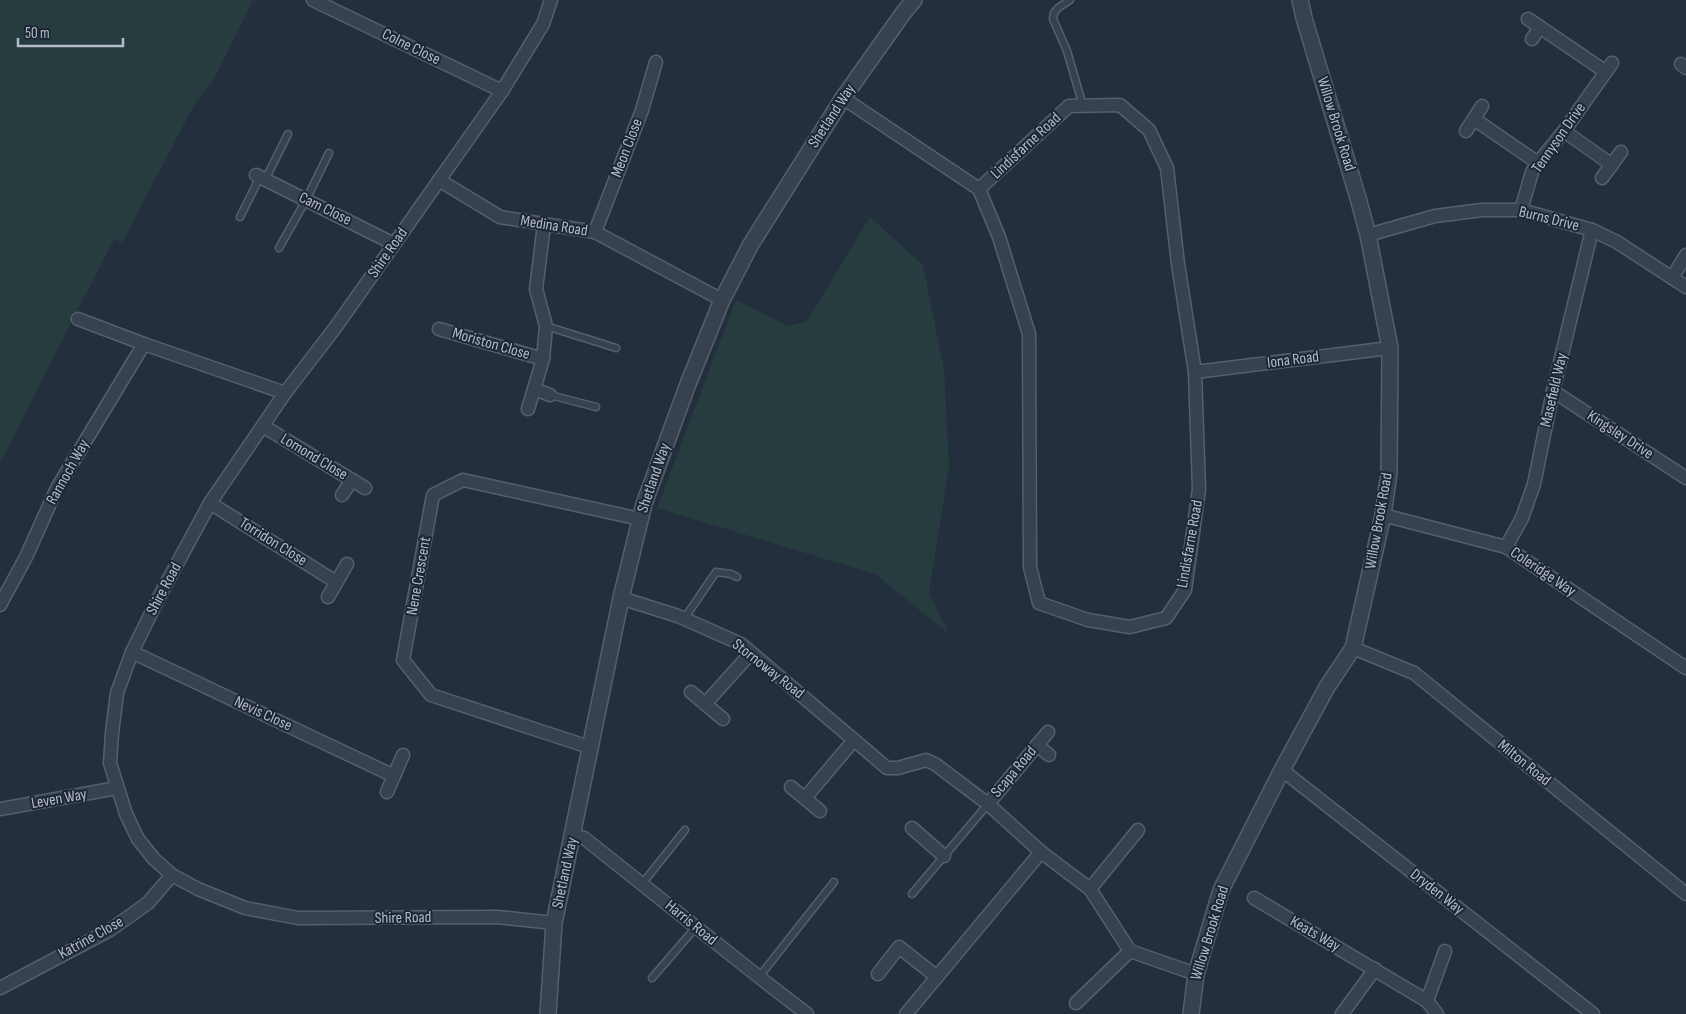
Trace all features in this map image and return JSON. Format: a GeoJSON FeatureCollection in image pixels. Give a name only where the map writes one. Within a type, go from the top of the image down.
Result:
{"type":"FeatureCollection","features":[{"type":"Feature","properties":{"kind":"street","name":"Shire Road"},"geometry":{"type":"LineString","coordinates":[[551,0],[543,24],[502,91],[322,347],[285,393],[210,503],[158,597],[132,652],[117,693],[110,763],[126,814],[138,839],[154,859],[172,875],[198,889],[245,908],[298,918],[497,917],[554,923]]}},
{"type":"Feature","properties":{"kind":"street","name":"Shetland Way"},"geometry":{"type":"LineString","coordinates":[[548,1014],[554,923],[621,598],[640,519],[688,384],[722,300],[751,244],[843,98],[914,0]]}},
{"type":"Feature","properties":{"kind":"street","name":"Willow Brook Road"},"geometry":{"type":"LineString","coordinates":[[1191,1014],[1196,974],[1221,890],[1327,687],[1353,648],[1383,515],[1389,473],[1390,348],[1368,235],[1300,0]]}},
{"type":"Feature","properties":{"kind":"street","name":"Colne Close"},"geometry":{"type":"LineString","coordinates":[[318,1],[502,91]]}},
{"type":"Feature","properties":{"kind":"street","name":"Tennyson Drive"},"geometry":{"type":"LineString","coordinates":[[1521,210],[1532,172],[1564,131],[1609,67],[1528,19]]}},
{"type":"Feature","properties":{"kind":"street"},"geometry":{"type":"LineString","coordinates":[[1532,39],[1540,27]]}},
{"type":"Feature","properties":{"kind":"street","name":"Meon Close"},"geometry":{"type":"LineString","coordinates":[[595,232],[642,110],[656,62]]}},
{"type":"Feature","properties":{"kind":"street","name":"Lindisfarne Road"},"geometry":{"type":"LineString","coordinates":[[843,98],[979,189],[999,237],[1029,334],[1030,567],[1039,603],[1088,620],[1130,627],[1166,618],[1184,590],[1199,489],[1195,372],[1178,264],[1167,168],[1149,130],[1120,106],[1069,106],[979,189]]}},
{"type":"Feature","properties":{"kind":"street"},"geometry":{"type":"LineString","coordinates":[[1466,131],[1482,106]]}},
{"type":"Feature","properties":{"kind":"street"},"geometry":{"type":"LineString","coordinates":[[1474,119],[1538,163]]}},
{"type":"Feature","properties":{"kind":"street"},"geometry":{"type":"LineString","coordinates":[[1564,131],[1612,165]]}},
{"type":"Feature","properties":{"kind":"street"},"geometry":{"type":"LineString","coordinates":[[1602,178],[1621,152]]}},
{"type":"Feature","properties":{"kind":"street","name":"Cam Close"},"geometry":{"type":"LineString","coordinates":[[260,177],[394,244]]}},
{"type":"Feature","properties":{"kind":"street","name":"Medina Road"},"geometry":{"type":"LineString","coordinates":[[439,180],[500,217],[595,232],[722,300]]}},
{"type":"Feature","properties":{"kind":"street","name":"Burns Drive"},"geometry":{"type":"LineString","coordinates":[[1368,235],[1435,216],[1482,210],[1521,210],[1592,230],[1617,242],[1686,287]]}},
{"type":"Feature","properties":{"kind":"street","name":"Moriston Close"},"geometry":{"type":"LineString","coordinates":[[528,409],[543,359],[546,326],[536,289],[544,225]]}},
{"type":"Feature","properties":{"kind":"street","name":"Masefield Way"},"geometry":{"type":"LineString","coordinates":[[1506,546],[1522,518],[1534,484],[1553,391],[1592,230]]}},
{"type":"Feature","properties":{"kind":"street"},"geometry":{"type":"LineString","coordinates":[[1672,278],[1686,255]]}},
{"type":"Feature","properties":{"kind":"street"},"geometry":{"type":"LineString","coordinates":[[78,319],[285,393]]}},
{"type":"Feature","properties":{"kind":"street","name":"Moriston Close"},"geometry":{"type":"LineString","coordinates":[[439,329],[543,359]]}},
{"type":"Feature","properties":{"kind":"street","name":"Rannoch Way"},"geometry":{"type":"LineString","coordinates":[[0,605],[26,557],[57,488],[144,344]]}},
{"type":"Feature","properties":{"kind":"street","name":"Iona Road"},"geometry":{"type":"LineString","coordinates":[[1195,372],[1390,348]]}},
{"type":"Feature","properties":{"kind":"street"},"geometry":{"type":"LineString","coordinates":[[534,389],[550,394]]}},
{"type":"Feature","properties":{"kind":"street","name":"Kingsley Drive"},"geometry":{"type":"LineString","coordinates":[[1553,391],[1686,478]]}},
{"type":"Feature","properties":{"kind":"street","name":"Lomond Close"},"geometry":{"type":"LineString","coordinates":[[263,426],[365,488]]}},
{"type":"Feature","properties":{"kind":"street"},"geometry":{"type":"LineString","coordinates":[[342,495],[352,480]]}},
{"type":"Feature","properties":{"kind":"street","name":"Nene Crescent"},"geometry":{"type":"LineString","coordinates":[[589,747],[431,695],[403,660],[433,495],[463,480],[640,519]]}},
{"type":"Feature","properties":{"kind":"street","name":"Torridon Close"},"geometry":{"type":"LineString","coordinates":[[210,503],[336,582]]}},
{"type":"Feature","properties":{"kind":"street","name":"Coleridge Way"},"geometry":{"type":"LineString","coordinates":[[1383,515],[1506,546],[1686,668]]}},
{"type":"Feature","properties":{"kind":"street"},"geometry":{"type":"LineString","coordinates":[[328,598],[347,564]]}},
{"type":"Feature","properties":{"kind":"street","name":"Stornoway Road"},"geometry":{"type":"LineString","coordinates":[[621,598],[704,626],[740,644],[887,768],[898,768],[926,760],[935,764],[988,804]]}},
{"type":"Feature","properties":{"kind":"street","name":"Milton Road"},"geometry":{"type":"LineString","coordinates":[[1353,648],[1414,673],[1686,894]]}},
{"type":"Feature","properties":{"kind":"street","name":"Nevis Close"},"geometry":{"type":"LineString","coordinates":[[132,652],[394,776]]}},
{"type":"Feature","properties":{"kind":"street"},"geometry":{"type":"LineString","coordinates":[[705,704],[751,653]]}},
{"type":"Feature","properties":{"kind":"street"},"geometry":{"type":"LineString","coordinates":[[691,692],[723,719]]}},
{"type":"Feature","properties":{"kind":"street","name":"Scapa Road"},"geometry":{"type":"LineString","coordinates":[[1048,732],[988,804],[1041,852],[1090,889],[1130,951]]}},
{"type":"Feature","properties":{"kind":"street"},"geometry":{"type":"LineString","coordinates":[[805,798],[854,740]]}},
{"type":"Feature","properties":{"kind":"street"},"geometry":{"type":"LineString","coordinates":[[1037,745],[1049,755]]}},
{"type":"Feature","properties":{"kind":"street"},"geometry":{"type":"LineString","coordinates":[[387,792],[403,755]]}},
{"type":"Feature","properties":{"kind":"street","name":"Dryden Way"},"geometry":{"type":"LineString","coordinates":[[1282,770],[1592,1014]]}},
{"type":"Feature","properties":{"kind":"street"},"geometry":{"type":"LineString","coordinates":[[791,787],[820,811]]}},
{"type":"Feature","properties":{"kind":"street","name":"Leven Way"},"geometry":{"type":"LineString","coordinates":[[0,809],[117,788]]}},
{"type":"Feature","properties":{"kind":"street"},"geometry":{"type":"LineString","coordinates":[[912,828],[944,856]]}},
{"type":"Feature","properties":{"kind":"street"},"geometry":{"type":"LineString","coordinates":[[1090,889],[1138,830]]}},
{"type":"Feature","properties":{"kind":"street","name":"Harris Road"},"geometry":{"type":"LineString","coordinates":[[573,836],[584,838],[807,1014]]}},
{"type":"Feature","properties":{"kind":"street"},"geometry":{"type":"LineString","coordinates":[[906,1014],[1041,852]]}},
{"type":"Feature","properties":{"kind":"street","name":"Katrine Close"},"geometry":{"type":"LineString","coordinates":[[0,988],[110,930],[148,903],[172,875]]}},
{"type":"Feature","properties":{"kind":"street","name":"Keats Way"},"geometry":{"type":"LineString","coordinates":[[1254,898],[1427,1001],[1437,1014]]}},
{"type":"Feature","properties":{"kind":"street"},"geometry":{"type":"LineString","coordinates":[[878,974],[899,947],[937,977]]}},
{"type":"Feature","properties":{"kind":"street"},"geometry":{"type":"LineString","coordinates":[[1076,1004],[1130,951],[1196,974]]}},
{"type":"Feature","properties":{"kind":"street"},"geometry":{"type":"LineString","coordinates":[[1427,1001],[1445,951]]}},
{"type":"Feature","properties":{"kind":"street"},"geometry":{"type":"LineString","coordinates":[[1342,1014],[1375,969]]}},
{"type":"Feature","properties":{"kind":"lane"},"geometry":{"type":"LineString","coordinates":[[1070,0],[1058,8],[1054,13],[1053,19],[1067,51],[1083,106]]}},
{"type":"Feature","properties":{"kind":"lane"},"geometry":{"type":"LineString","coordinates":[[240,216],[260,177],[288,134]]}},
{"type":"Feature","properties":{"kind":"lane"},"geometry":{"type":"LineString","coordinates":[[279,248],[329,154]]}},
{"type":"Feature","properties":{"kind":"lane"},"geometry":{"type":"LineString","coordinates":[[546,326],[616,348]]}},
{"type":"Feature","properties":{"kind":"lane"},"geometry":{"type":"LineString","coordinates":[[550,394],[596,407]]}},
{"type":"Feature","properties":{"kind":"lane"},"geometry":{"type":"LineString","coordinates":[[684,619],[716,572],[731,574],[737,577]]}},
{"type":"Feature","properties":{"kind":"lane"},"geometry":{"type":"LineString","coordinates":[[912,894],[988,804]]}},
{"type":"Feature","properties":{"kind":"lane"},"geometry":{"type":"LineString","coordinates":[[642,884],[685,830]]}},
{"type":"Feature","properties":{"kind":"lane"},"geometry":{"type":"LineString","coordinates":[[759,977],[834,882]]}},
{"type":"Feature","properties":{"kind":"lane"},"geometry":{"type":"LineString","coordinates":[[652,978],[696,927]]}},
{"type":"Feature","properties":{"kind":"green space"},"geometry":{"type":"Polygon","coordinates":[[[0,0],[253,0],[213,81],[194,105],[122,243],[114,239],[0,463],[0,0]]]}},
{"type":"Feature","properties":{"kind":"green space"},"geometry":{"type":"Polygon","coordinates":[[[870,217],[923,265],[944,370],[949,467],[929,592],[949,634],[875,574],[657,508],[736,300],[788,326],[807,321],[870,217]]]}}]}
